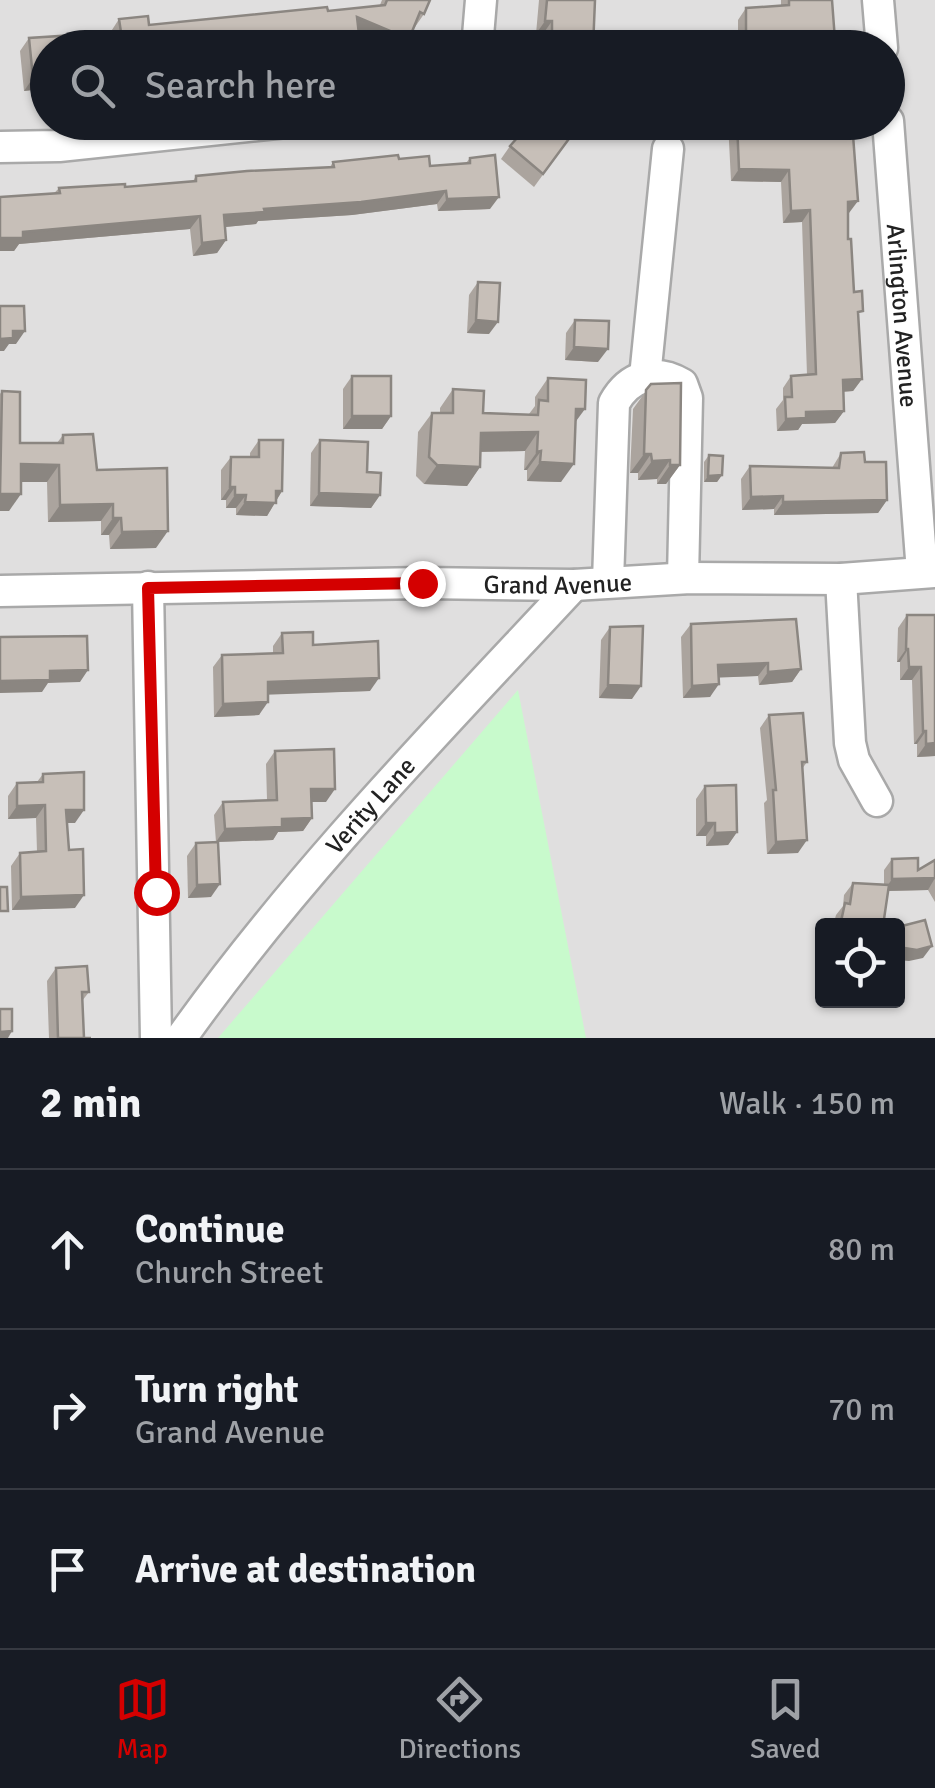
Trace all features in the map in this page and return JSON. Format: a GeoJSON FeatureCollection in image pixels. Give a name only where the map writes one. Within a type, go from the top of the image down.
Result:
{"type":"FeatureCollection","features":[{"type":"Feature","properties":{"kind":"street"},"geometry":{"type":"LineString","coordinates":[[479,30],[481,0]]}},
{"type":"Feature","properties":{"kind":"street"},"geometry":{"type":"LineString","coordinates":[[878,0],[880,30]]}},
{"type":"Feature","properties":{"kind":"street"},"geometry":{"type":"LineString","coordinates":[[0,147],[116,140]]}},
{"type":"Feature","properties":{"kind":"street","name":"Arlington Avenue"},"geometry":{"type":"LineString","coordinates":[[890,140],[928,572]]}},
{"type":"Feature","properties":{"kind":"street"},"geometry":{"type":"LineString","coordinates":[[645,377],[668,149]]}},
{"type":"Feature","properties":{"kind":"street"},"geometry":{"type":"LineString","coordinates":[[608,582],[614,403],[623,386],[645,377],[670,376],[682,384],[687,398],[683,578]]}},
{"type":"Feature","properties":{"kind":"street","name":"Grand Avenue"},"geometry":{"type":"LineString","coordinates":[[0,591],[574,584],[683,578],[841,578],[928,572]]}},
{"type":"Feature","properties":{"kind":"street"},"geometry":{"type":"LineString","coordinates":[[841,578],[850,742],[854,760],[877,801]]}},
{"type":"Feature","properties":{"kind":"street","name":"Verity Lane"},"geometry":{"type":"LineString","coordinates":[[181,1038],[355,820],[574,584]]}},
{"type":"Feature","properties":{"kind":"street"},"geometry":{"type":"LineString","coordinates":[[148,588],[156,1038]]}},
{"type":"Feature","properties":{"kind":"shaded area"},"geometry":{"type":"Polygon","coordinates":[[[0,0],[935,0],[935,1038],[0,1038],[0,0]]]}},
{"type":"Feature","properties":{"kind":"green space"},"geometry":{"type":"Polygon","coordinates":[[[518,690],[586,1038],[218,1038],[518,690]]]}},
{"type":"Feature","properties":{"kind":"building"},"geometry":{"type":"Polygon","coordinates":[[[387,0],[430,0],[413,30],[388,30],[357,17],[358,30],[121,30],[119,19],[148,16],[149,25],[385,5],[387,0]]]}},
{"type":"Feature","properties":{"kind":"building"},"geometry":{"type":"Polygon","coordinates":[[[547,0],[595,0],[594,30],[552,30],[552,21],[545,21],[547,0]]]}},
{"type":"Feature","properties":{"kind":"building"},"geometry":{"type":"Polygon","coordinates":[[[789,0],[832,0],[834,30],[746,30],[746,8],[789,5],[789,0]]]}},
{"type":"Feature","properties":{"kind":"building"},"geometry":{"type":"Polygon","coordinates":[[[515,140],[568,140],[543,174],[510,146],[515,140]]]}},
{"type":"Feature","properties":{"kind":"building"},"geometry":{"type":"Polygon","coordinates":[[[738,140],[853,140],[858,201],[848,202],[848,239],[854,292],[862,291],[863,311],[858,312],[862,379],[843,380],[844,411],[806,412],[806,418],[786,419],[785,397],[792,397],[791,376],[816,374],[810,210],[791,211],[789,170],[739,169],[738,140]]]}},
{"type":"Feature","properties":{"kind":"building"},"geometry":{"type":"Polygon","coordinates":[[[398,155],[399,159],[429,156],[430,166],[470,163],[470,158],[495,155],[499,197],[447,199],[446,191],[224,215],[226,240],[202,243],[200,216],[23,232],[23,238],[0,238],[0,197],[60,193],[59,188],[196,181],[196,176],[247,171],[334,167],[333,162],[398,155]]]}},
{"type":"Feature","properties":{"kind":"building"},"geometry":{"type":"Polygon","coordinates":[[[478,282],[500,283],[498,322],[476,320],[478,282]]]}},
{"type":"Feature","properties":{"kind":"building"},"geometry":{"type":"Polygon","coordinates":[[[0,306],[24,306],[25,331],[13,331],[13,338],[0,339],[0,306]]]}},
{"type":"Feature","properties":{"kind":"building"},"geometry":{"type":"Polygon","coordinates":[[[575,320],[609,321],[608,349],[574,347],[575,320]]]}},
{"type":"Feature","properties":{"kind":"building"},"geometry":{"type":"Polygon","coordinates":[[[352,376],[391,376],[391,416],[352,416],[352,376]]]}},
{"type":"Feature","properties":{"kind":"building"},"geometry":{"type":"Polygon","coordinates":[[[548,378],[586,380],[585,409],[576,409],[574,464],[540,462],[538,432],[481,433],[480,467],[437,465],[429,457],[432,413],[453,413],[453,389],[484,391],[483,413],[538,415],[539,400],[548,401],[548,378]]]}},
{"type":"Feature","properties":{"kind":"building"},"geometry":{"type":"Polygon","coordinates":[[[681,383],[680,465],[670,465],[670,460],[652,461],[651,454],[644,454],[646,390],[651,384],[681,383]]]}},
{"type":"Feature","properties":{"kind":"building"},"geometry":{"type":"Polygon","coordinates":[[[2,391],[20,392],[20,443],[63,443],[63,435],[93,434],[97,470],[167,468],[168,531],[122,532],[121,518],[113,518],[113,504],[60,505],[59,465],[21,464],[21,494],[0,494],[2,391]]]}},
{"type":"Feature","properties":{"kind":"building"},"geometry":{"type":"Polygon","coordinates":[[[259,440],[283,440],[282,491],[276,491],[276,503],[245,502],[246,495],[235,495],[235,487],[230,487],[231,457],[259,457],[259,440]]]}},
{"type":"Feature","properties":{"kind":"building"},"geometry":{"type":"Polygon","coordinates":[[[320,440],[368,442],[367,472],[381,473],[380,495],[319,493],[320,440]]]}},
{"type":"Feature","properties":{"kind":"building"},"geometry":{"type":"Polygon","coordinates":[[[864,452],[865,462],[886,462],[887,500],[783,502],[783,496],[751,497],[750,466],[839,468],[841,453],[864,452]]]}},
{"type":"Feature","properties":{"kind":"building"},"geometry":{"type":"Polygon","coordinates":[[[709,455],[723,456],[722,475],[708,476],[709,455]]]}},
{"type":"Feature","properties":{"kind":"building"},"geometry":{"type":"Polygon","coordinates":[[[907,615],[935,615],[935,743],[926,744],[923,731],[921,667],[909,667],[907,615]]]}},
{"type":"Feature","properties":{"kind":"building"},"geometry":{"type":"Polygon","coordinates":[[[796,619],[801,669],[768,672],[768,663],[718,665],[719,684],[692,686],[691,624],[796,619]]]}},
{"type":"Feature","properties":{"kind":"building"},"geometry":{"type":"Polygon","coordinates":[[[643,626],[641,686],[608,685],[610,627],[643,626]]]}},
{"type":"Feature","properties":{"kind":"building"},"geometry":{"type":"Polygon","coordinates":[[[313,632],[313,645],[378,641],[379,678],[268,682],[268,702],[223,704],[222,655],[283,653],[282,633],[313,632]]]}},
{"type":"Feature","properties":{"kind":"building"},"geometry":{"type":"Polygon","coordinates":[[[87,636],[88,670],[50,671],[50,680],[0,681],[0,637],[87,636]]]}},
{"type":"Feature","properties":{"kind":"building"},"geometry":{"type":"Polygon","coordinates":[[[803,713],[807,840],[776,842],[769,715],[803,713]]]}},
{"type":"Feature","properties":{"kind":"building"},"geometry":{"type":"Polygon","coordinates":[[[334,749],[335,789],[311,789],[312,818],[282,819],[282,827],[225,829],[223,802],[277,800],[275,751],[334,749]]]}},
{"type":"Feature","properties":{"kind":"building"},"geometry":{"type":"Polygon","coordinates":[[[84,772],[84,810],[66,810],[69,850],[83,849],[84,895],[21,897],[20,853],[46,851],[45,805],[17,806],[17,783],[43,782],[43,774],[84,772]]]}},
{"type":"Feature","properties":{"kind":"building"},"geometry":{"type":"Polygon","coordinates":[[[736,785],[737,832],[715,833],[715,823],[706,823],[705,786],[736,785]]]}},
{"type":"Feature","properties":{"kind":"building"},"geometry":{"type":"Polygon","coordinates":[[[218,842],[220,884],[197,885],[196,843],[218,842]]]}},
{"type":"Feature","properties":{"kind":"building"},"geometry":{"type":"Polygon","coordinates":[[[918,858],[918,870],[935,860],[935,878],[892,879],[892,859],[918,858]]]}},
{"type":"Feature","properties":{"kind":"building"},"geometry":{"type":"Polygon","coordinates":[[[853,883],[889,885],[884,918],[842,918],[845,903],[850,904],[853,883]]]}},
{"type":"Feature","properties":{"kind":"building"},"geometry":{"type":"Polygon","coordinates":[[[0,887],[7,887],[8,911],[0,911],[0,887]]]}},
{"type":"Feature","properties":{"kind":"building"},"geometry":{"type":"Polygon","coordinates":[[[925,920],[932,946],[905,948],[905,925],[925,920]]]}},
{"type":"Feature","properties":{"kind":"building"},"geometry":{"type":"Polygon","coordinates":[[[87,966],[89,992],[82,992],[84,1038],[58,1038],[56,968],[87,966]]]}},
{"type":"Feature","properties":{"kind":"building"},"geometry":{"type":"Polygon","coordinates":[[[0,1009],[12,1009],[12,1031],[0,1032],[0,1009]]]}},
{"type":"Feature","properties":{"kind":"route"},"geometry":{"type":"LineString","coordinates":[[156,892],[148,588],[422,583]]}}]}
